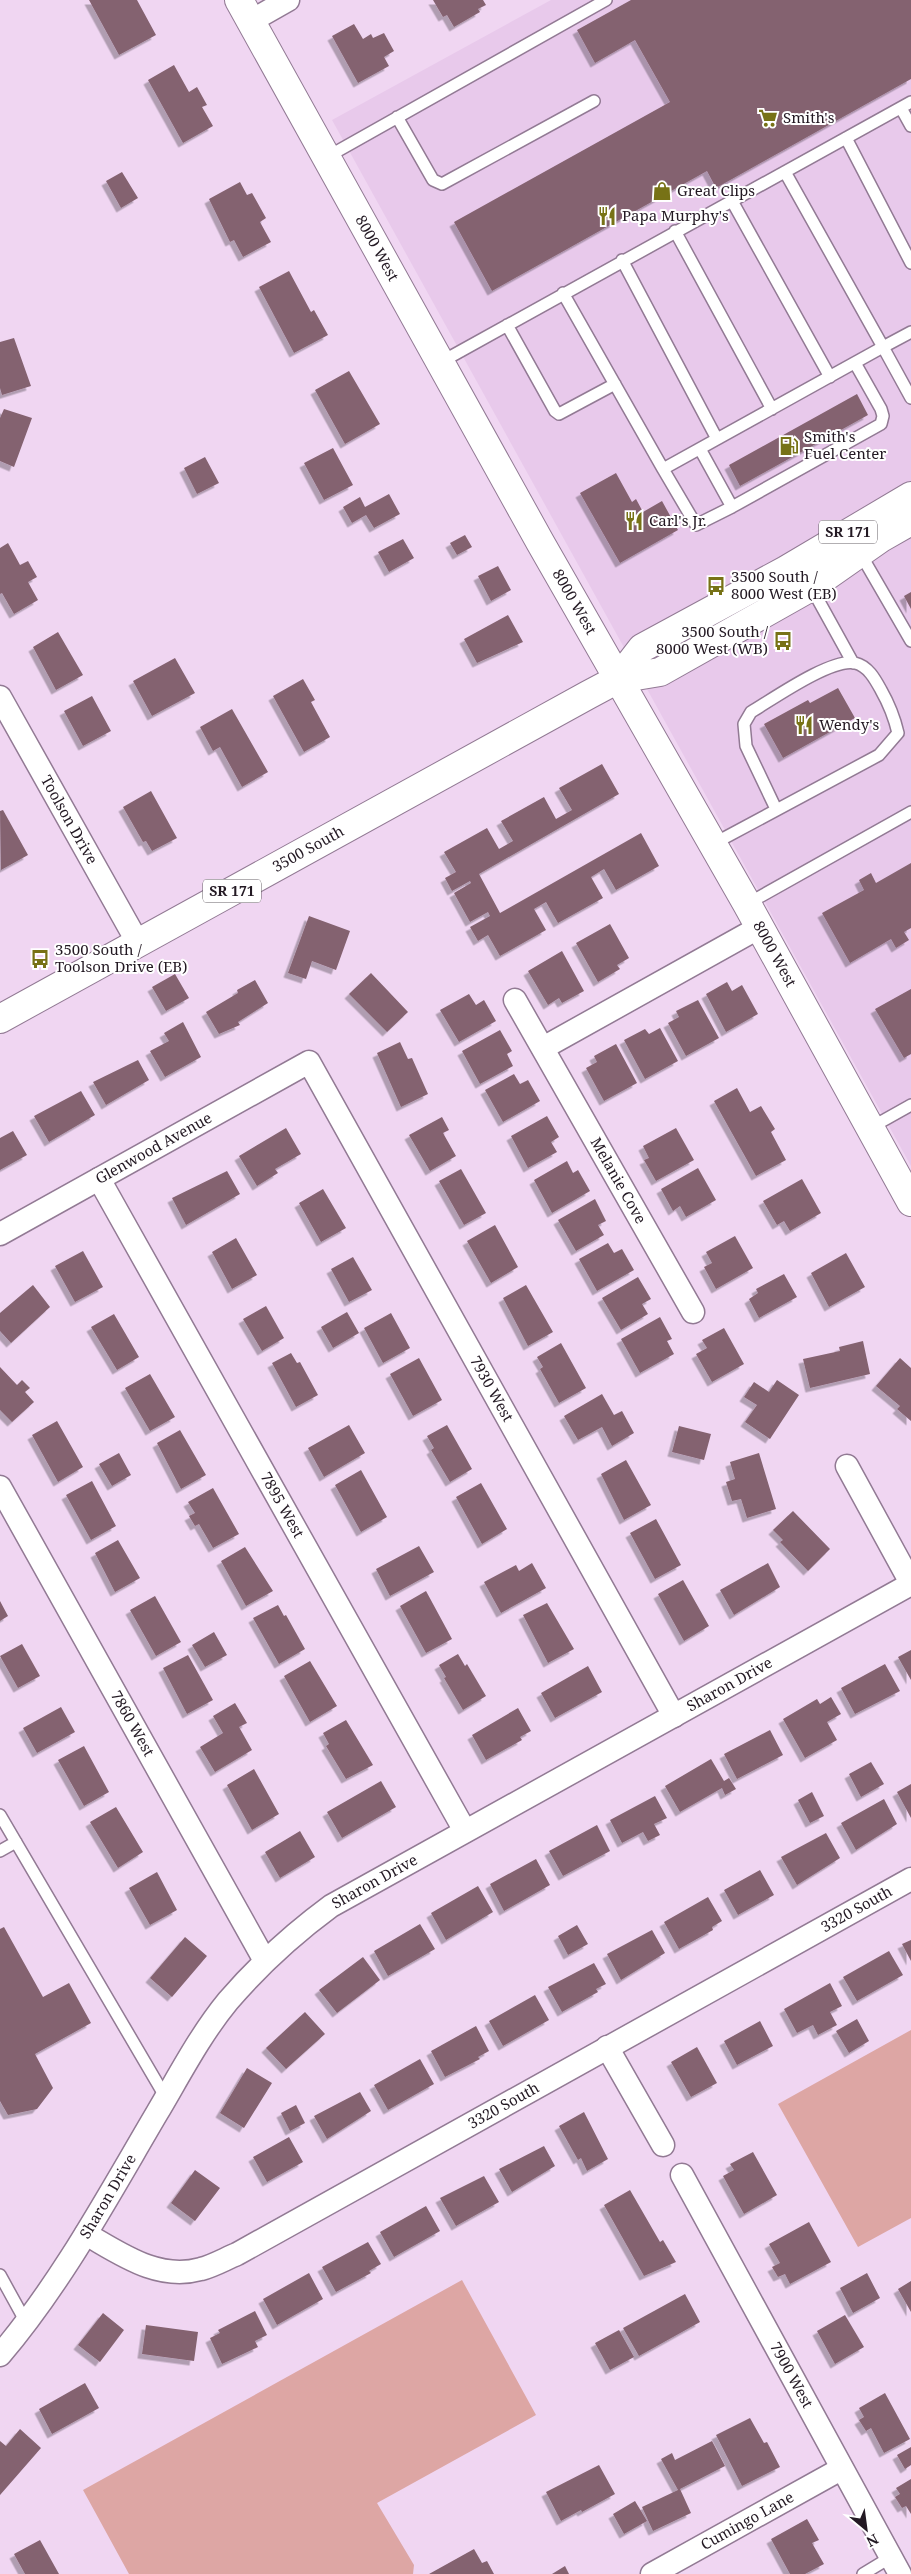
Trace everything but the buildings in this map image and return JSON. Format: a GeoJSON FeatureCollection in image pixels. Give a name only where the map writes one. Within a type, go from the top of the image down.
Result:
{"type":"FeatureCollection","features":[{"type":"Feature","properties":{"kind":"main road","name":"8000 West"},"geometry":{"type":"LineString","coordinates":[[245,11],[618,679],[753,915],[911,1202]]}},
{"type":"Feature","properties":{"kind":"main road","name":"3500 South"},"geometry":{"type":"LineString","coordinates":[[618,679],[642,648],[786,570],[911,496]]}},
{"type":"Feature","properties":{"kind":"main road","name":"3500 South"},"geometry":{"type":"LineString","coordinates":[[0,1019],[618,679],[660,672],[811,587],[860,553],[911,522]]}},
{"type":"Feature","properties":{"kind":"street"},"geometry":{"type":"LineString","coordinates":[[245,11],[288,0]]}},
{"type":"Feature","properties":{"kind":"street","name":"Toolson Drive"},"geometry":{"type":"LineString","coordinates":[[0,697],[138,943]]}},
{"type":"Feature","properties":{"kind":"street"},"geometry":{"type":"LineString","coordinates":[[543,1048],[753,915]]}},
{"type":"Feature","properties":{"kind":"street","name":"Melanie Cove"},"geometry":{"type":"LineString","coordinates":[[515,1000],[693,1312]]}},
{"type":"Feature","properties":{"kind":"street","name":"Glenwood Avenue"},"geometry":{"type":"LineString","coordinates":[[0,1234],[308,1062]]}},
{"type":"Feature","properties":{"kind":"street","name":"7930 West"},"geometry":{"type":"LineString","coordinates":[[308,1062],[674,1716]]}},
{"type":"Feature","properties":{"kind":"street","name":"7895 West"},"geometry":{"type":"LineString","coordinates":[[99,1179],[465,1831]]}},
{"type":"Feature","properties":{"kind":"street"},"geometry":{"type":"LineString","coordinates":[[847,1466],[911,1583]]}},
{"type":"Feature","properties":{"kind":"street","name":"7860 West"},"geometry":{"type":"LineString","coordinates":[[0,1487],[265,1961]]}},
{"type":"Feature","properties":{"kind":"street","name":"Sharon Drive"},"geometry":{"type":"LineString","coordinates":[[0,2355],[27,2324],[86,2234],[166,2098],[228,2002],[265,1961],[295,1933],[331,1906],[911,1583]]}},
{"type":"Feature","properties":{"kind":"street","name":"3320 South"},"geometry":{"type":"LineString","coordinates":[[86,2234],[140,2264],[173,2272],[200,2269],[237,2254],[911,1879]]}},
{"type":"Feature","properties":{"kind":"street"},"geometry":{"type":"LineString","coordinates":[[607,2047],[663,2146]]}},
{"type":"Feature","properties":{"kind":"street","name":"7900 West"},"geometry":{"type":"LineString","coordinates":[[682,2175],[841,2469],[896,2565]]}},
{"type":"Feature","properties":{"kind":"street","name":"Cumingo Lane"},"geometry":{"type":"LineString","coordinates":[[652,2574],[841,2469]]}},
{"type":"Feature","properties":{"kind":"lane"},"geometry":{"type":"LineString","coordinates":[[326,158],[606,0]]}},
{"type":"Feature","properties":{"kind":"lane"},"geometry":{"type":"LineString","coordinates":[[397,117],[433,180],[442,184],[594,100]]}},
{"type":"Feature","properties":{"kind":"lane"},"geometry":{"type":"LineString","coordinates":[[441,362],[622,260],[906,105],[911,126]]}},
{"type":"Feature","properties":{"kind":"lane"},"geometry":{"type":"LineString","coordinates":[[846,138],[911,263]]}},
{"type":"Feature","properties":{"kind":"lane"},"geometry":{"type":"LineString","coordinates":[[785,172],[911,398]]}},
{"type":"Feature","properties":{"kind":"lane"},"geometry":{"type":"LineString","coordinates":[[732,201],[830,377]]}},
{"type":"Feature","properties":{"kind":"lane"},"geometry":{"type":"LineString","coordinates":[[675,231],[772,409]]}},
{"type":"Feature","properties":{"kind":"lane"},"geometry":{"type":"LineString","coordinates":[[622,260],[716,439]]}},
{"type":"Feature","properties":{"kind":"lane"},"geometry":{"type":"LineString","coordinates":[[563,293],[696,525],[881,424],[883,416],[881,409],[854,363]]}},
{"type":"Feature","properties":{"kind":"lane"},"geometry":{"type":"LineString","coordinates":[[507,325],[555,411],[560,414],[615,384]]}},
{"type":"Feature","properties":{"kind":"lane"},"geometry":{"type":"LineString","coordinates":[[663,469],[911,332]]}},
{"type":"Feature","properties":{"kind":"lane"},"geometry":{"type":"LineString","coordinates":[[700,448],[732,507]]}},
{"type":"Feature","properties":{"kind":"lane"},"geometry":{"type":"LineString","coordinates":[[860,553],[911,641]]}},
{"type":"Feature","properties":{"kind":"lane"},"geometry":{"type":"LineString","coordinates":[[811,587],[853,663]]}},
{"type":"Feature","properties":{"kind":"lane"},"geometry":{"type":"LineString","coordinates":[[712,844],[880,755],[898,733],[894,714],[875,679],[865,668],[853,663],[839,664],[751,712],[744,724],[746,746],[776,809]]}},
{"type":"Feature","properties":{"kind":"lane"},"geometry":{"type":"LineString","coordinates":[[753,915],[911,812]]}},
{"type":"Feature","properties":{"kind":"lane"},"geometry":{"type":"LineString","coordinates":[[870,1128],[911,1105]]}},
{"type":"Feature","properties":{"kind":"lane"},"geometry":{"type":"LineString","coordinates":[[0,1815],[166,2098]]}},
{"type":"Feature","properties":{"kind":"lane"},"geometry":{"type":"LineString","coordinates":[[0,1851],[16,1842]]}},
{"type":"Feature","properties":{"kind":"lane"},"geometry":{"type":"LineString","coordinates":[[0,2275],[27,2324]]}},
{"type":"Feature","properties":{"kind":"lane"},"geometry":{"type":"LineString","coordinates":[[863,2574],[896,2565]]}},
{"type":"Feature","properties":{"kind":"shaded area"},"geometry":{"type":"Polygon","coordinates":[[[551,0],[911,0],[911,1166],[332,120],[551,0]]]}},
{"type":"Feature","properties":{"kind":"shaded area"},"geometry":{"type":"Polygon","coordinates":[[[911,2030],[911,2218],[858,2247],[778,2104],[911,2030]]]}},
{"type":"Feature","properties":{"kind":"shaded area"},"geometry":{"type":"Polygon","coordinates":[[[462,2280],[536,2415],[377,2503],[414,2565],[413,2574],[129,2574],[83,2490],[462,2280]]]}},
{"type":"Feature","properties":{"kind":"place","name":"Smith's"},"geometry":{"type":"Point","coordinates":[768,118]}},
{"type":"Feature","properties":{"kind":"place","name":"Great Clips"},"geometry":{"type":"Point","coordinates":[662,191]}},
{"type":"Feature","properties":{"kind":"place","name":"Papa Murphy's"},"geometry":{"type":"Point","coordinates":[607,216]}},
{"type":"Feature","properties":{"kind":"place","name":"Smith's Fuel Center"},"geometry":{"type":"Point","coordinates":[789,446]}},
{"type":"Feature","properties":{"kind":"place","name":"Carl's Jr."},"geometry":{"type":"Point","coordinates":[634,521]}},
{"type":"Feature","properties":{"kind":"place","name":"3500 South / 8000 West (EB)"},"geometry":{"type":"Point","coordinates":[716,586]}},
{"type":"Feature","properties":{"kind":"place","name":"3500 South / 8000 West (WB)"},"geometry":{"type":"Point","coordinates":[783,641]}},
{"type":"Feature","properties":{"kind":"place","name":"Wendy's"},"geometry":{"type":"Point","coordinates":[804,725]}},
{"type":"Feature","properties":{"kind":"place","name":"3500 South / Toolson Drive (EB)"},"geometry":{"type":"Point","coordinates":[40,959]}}]}
